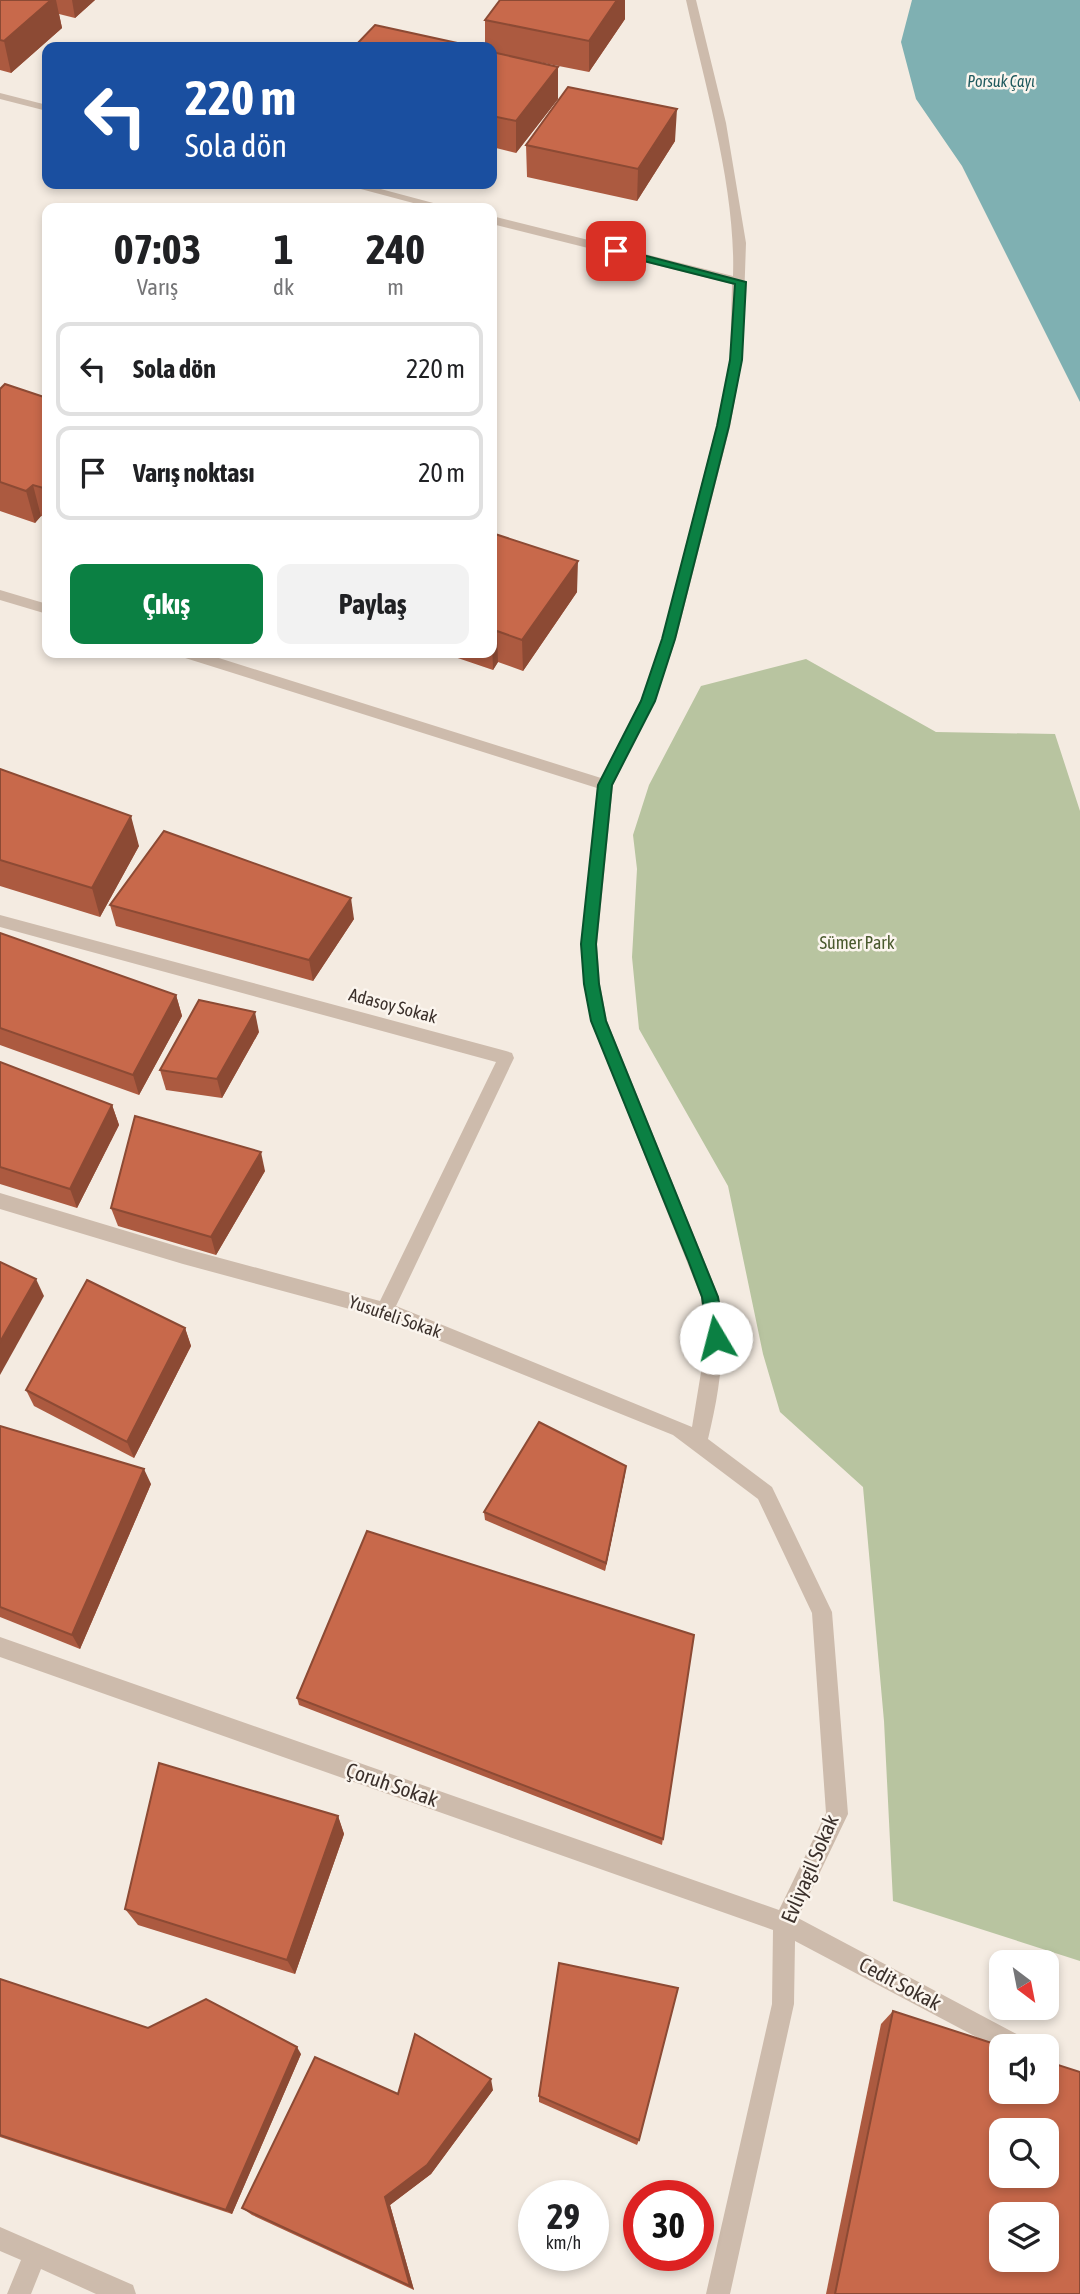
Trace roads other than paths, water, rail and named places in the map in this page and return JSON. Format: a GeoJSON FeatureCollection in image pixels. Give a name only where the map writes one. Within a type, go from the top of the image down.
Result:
{"type":"FeatureCollection","features":[{"type":"Feature","properties":{"kind":"street"},"geometry":{"type":"LineString","coordinates":[[691,0],[720,123],[740,243],[736,360],[723,426],[669,639],[648,701],[605,785],[589,944],[592,984],[599,1021],[710,1297],[716,1338],[714,1378],[698,1442]]}},
{"type":"Feature","properties":{"kind":"street"},"geometry":{"type":"LineString","coordinates":[[0,96],[42,107]]}},
{"type":"Feature","properties":{"kind":"street"},"geometry":{"type":"LineString","coordinates":[[368,189],[426,203]]}},
{"type":"Feature","properties":{"kind":"street"},"geometry":{"type":"LineString","coordinates":[[497,221],[740,282]]}},
{"type":"Feature","properties":{"kind":"street"},"geometry":{"type":"LineString","coordinates":[[0,595],[42,608]]}},
{"type":"Feature","properties":{"kind":"street"},"geometry":{"type":"LineString","coordinates":[[203,658],[605,785]]}},
{"type":"Feature","properties":{"kind":"street","name":"Adasoy Sokak"},"geometry":{"type":"LineString","coordinates":[[0,921],[506,1058],[385,1310]]}},
{"type":"Feature","properties":{"kind":"street","name":"Yusufeli Sokak"},"geometry":{"type":"LineString","coordinates":[[0,1201],[183,1256],[385,1310],[680,1429],[765,1493]]}},
{"type":"Feature","properties":{"kind":"street","name":"Evliyagil Sokak"},"geometry":{"type":"LineString","coordinates":[[718,2294],[783,2004],[784,1923],[837,1814],[822,1612],[765,1493]]}},
{"type":"Feature","properties":{"kind":"street","name":"Çoruh Sokak"},"geometry":{"type":"LineString","coordinates":[[0,1647],[784,1923]]}},
{"type":"Feature","properties":{"kind":"street","name":"Cedit Sokak"},"geometry":{"type":"LineString","coordinates":[[784,1923],[993,2034]]}},
{"type":"Feature","properties":{"kind":"street"},"geometry":{"type":"LineString","coordinates":[[0,2239],[124,2294]]}},
{"type":"Feature","properties":{"kind":"street"},"geometry":{"type":"LineString","coordinates":[[19,2294],[36,2255]]}},
{"type":"Feature","properties":{"kind":"water","name":"Porsuk Çayı"},"geometry":{"type":"Polygon","coordinates":[[[912,0],[1080,0],[1080,402],[962,166],[916,99],[901,42],[912,0]]]}},
{"type":"Feature","properties":{"kind":"park label","name":"Sümer Park"},"geometry":{"type":"Point","coordinates":[857,943]}}]}
